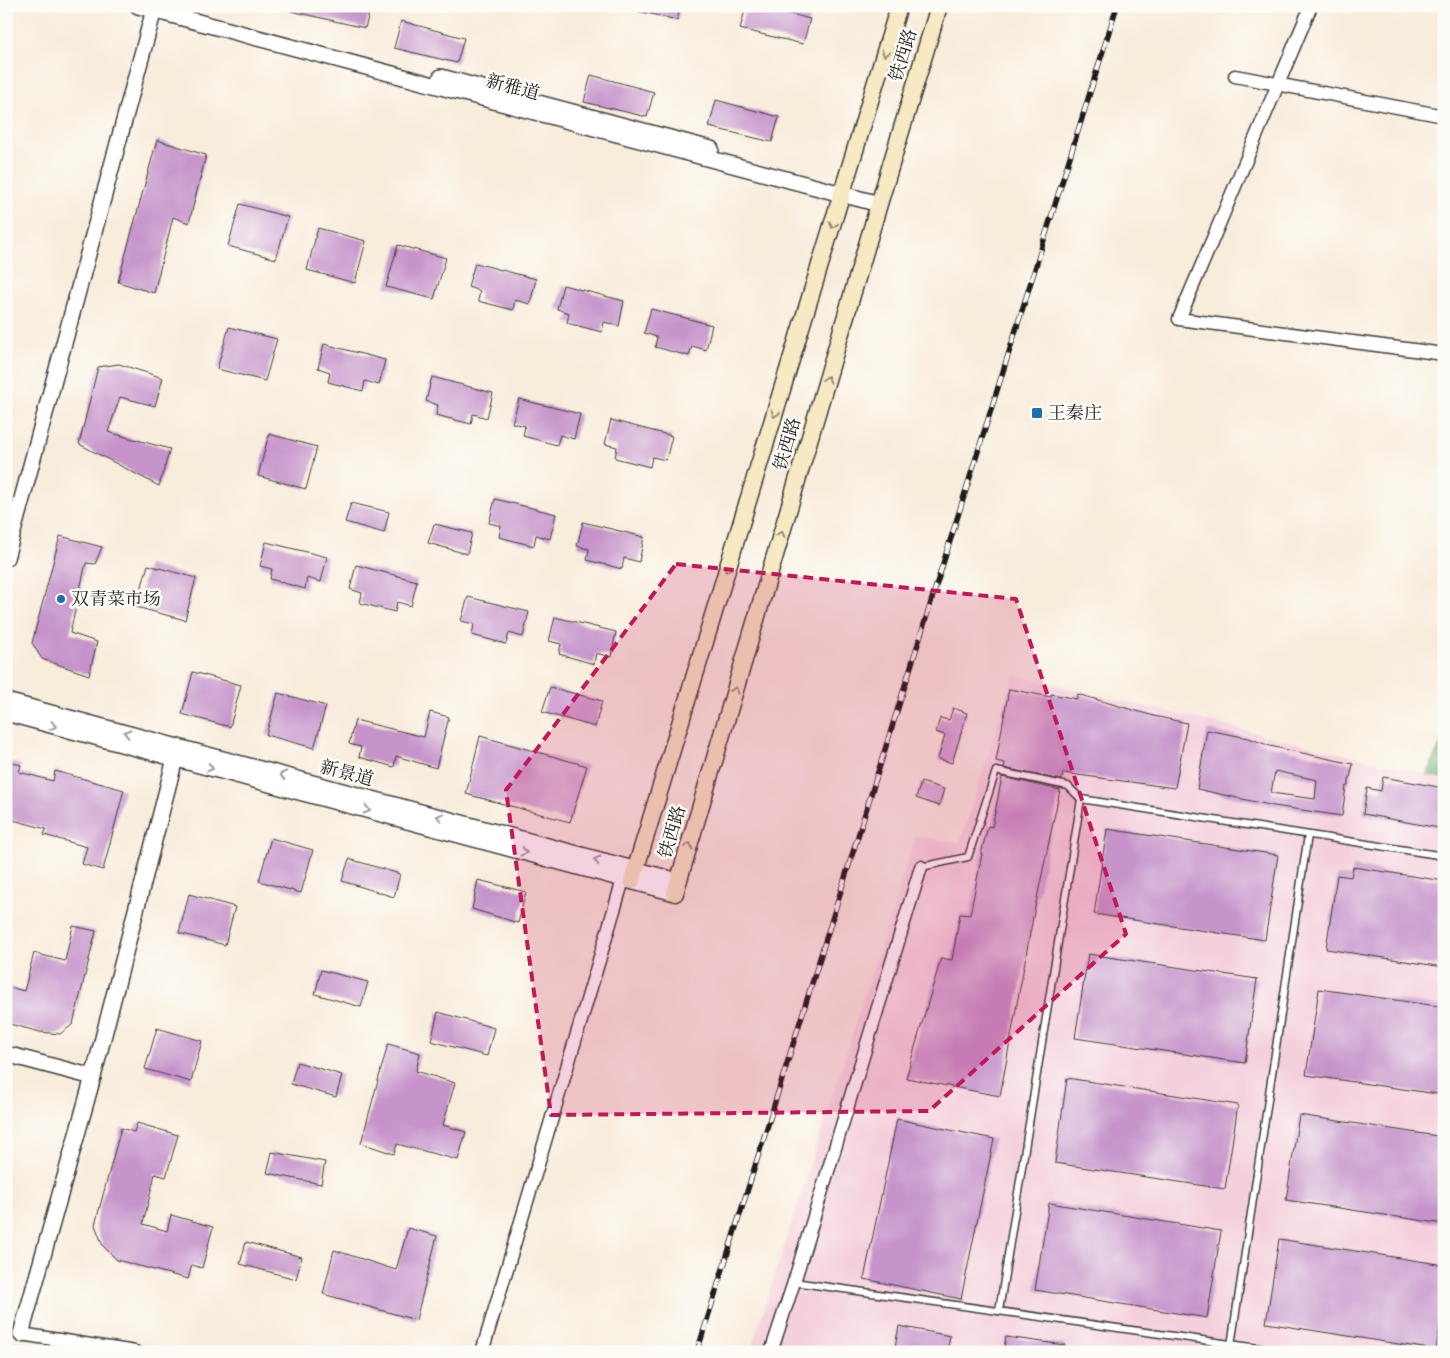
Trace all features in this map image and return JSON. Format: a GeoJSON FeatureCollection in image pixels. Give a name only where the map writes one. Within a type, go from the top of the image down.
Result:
{"type":"FeatureCollection","features":[{"type":"Feature","properties":{"kind":"main road","name":"铁西路"},"geometry":{"type":"LineString","coordinates":[[630,874],[844,189],[899,6]]}},
{"type":"Feature","properties":{"kind":"main road","name":"铁西路"},"geometry":{"type":"LineString","coordinates":[[677,887],[880,199],[939,6]]}},
{"type":"Feature","properties":{"kind":"street","name":"新雅道"},"geometry":{"type":"LineString","coordinates":[[138,6],[154,8],[844,189]]}},
{"type":"Feature","properties":{"kind":"street","name":"新雅道"},"geometry":{"type":"LineString","coordinates":[[177,6],[880,199]]}},
{"type":"Feature","properties":{"kind":"street"},"geometry":{"type":"LineString","coordinates":[[1311,6],[1180,319],[1444,354]]}},
{"type":"Feature","properties":{"kind":"street"},"geometry":{"type":"LineString","coordinates":[[6,558],[154,8]]}},
{"type":"Feature","properties":{"kind":"street"},"geometry":{"type":"LineString","coordinates":[[1235,76],[1444,116]]}},
{"type":"Feature","properties":{"kind":"street","name":"新景道"},"geometry":{"type":"LineString","coordinates":[[6,701],[177,753]]}},
{"type":"Feature","properties":{"kind":"street","name":"新景道"},"geometry":{"type":"LineString","coordinates":[[6,713],[177,753],[677,887]]}},
{"type":"Feature","properties":{"kind":"street"},"geometry":{"type":"LineString","coordinates":[[135,1352],[21,1334],[93,1077],[177,753]]}},
{"type":"Feature","properties":{"kind":"street"},"geometry":{"type":"LineString","coordinates":[[771,1352],[921,867]]}},
{"type":"Feature","properties":{"kind":"street"},"geometry":{"type":"LineString","coordinates":[[482,1352],[630,874]]}},
{"type":"Feature","properties":{"kind":"street"},"geometry":{"type":"LineString","coordinates":[[6,1054],[93,1077]]}},
{"type":"Feature","properties":{"kind":"lane"},"geometry":{"type":"LineString","coordinates":[[921,867],[968,857],[996,771],[1068,786],[1081,799],[1444,856]]}},
{"type":"Feature","properties":{"kind":"lane"},"geometry":{"type":"LineString","coordinates":[[999,1311],[1081,799]]}},
{"type":"Feature","properties":{"kind":"lane"},"geometry":{"type":"LineString","coordinates":[[1230,1352],[1308,834]]}},
{"type":"Feature","properties":{"kind":"lane"},"geometry":{"type":"LineString","coordinates":[[794,1282],[1287,1352]]}},
{"type":"Feature","properties":{"kind":"highlighted area"},"geometry":{"type":"Polygon","coordinates":[[[676,564],[1016,599],[1126,934],[929,1111],[551,1115],[506,790],[676,564]]]}},
{"type":"Feature","properties":{"kind":"shaded area"},"geometry":{"type":"Polygon","coordinates":[[[1014,675],[1444,778],[1444,1352],[750,1352],[916,836],[960,843],[1014,675]]]}},
{"type":"Feature","properties":{"kind":"green space"},"geometry":{"type":"Polygon","coordinates":[[[1444,735],[1444,778],[1427,775],[1444,735]]]}},
{"type":"Feature","properties":{"kind":"building"},"geometry":{"type":"Polygon","coordinates":[[[292,6],[371,6],[365,28],[291,11],[292,6]]]}},
{"type":"Feature","properties":{"kind":"building"},"geometry":{"type":"Polygon","coordinates":[[[639,6],[681,6],[677,20],[638,11],[639,6]]]}},
{"type":"Feature","properties":{"kind":"building"},"geometry":{"type":"Polygon","coordinates":[[[746,6],[761,6],[810,19],[803,44],[740,29],[746,6]]]}},
{"type":"Feature","properties":{"kind":"building"},"geometry":{"type":"Polygon","coordinates":[[[401,21],[464,38],[457,63],[394,48],[401,21]]]}},
{"type":"Feature","properties":{"kind":"building"},"geometry":{"type":"Polygon","coordinates":[[[591,75],[654,92],[647,117],[584,102],[591,75]]]}},
{"type":"Feature","properties":{"kind":"building"},"geometry":{"type":"Polygon","coordinates":[[[716,100],[779,117],[772,142],[709,127],[716,100]]]}},
{"type":"Feature","properties":{"kind":"building"},"geometry":{"type":"Polygon","coordinates":[[[157,140],[206,155],[189,223],[173,217],[154,293],[118,282],[157,140]]]}},
{"type":"Feature","properties":{"kind":"building"},"geometry":{"type":"Polygon","coordinates":[[[240,204],[288,217],[276,259],[228,246],[240,204]]]}},
{"type":"Feature","properties":{"kind":"building"},"geometry":{"type":"Polygon","coordinates":[[[318,228],[366,241],[355,283],[307,270],[318,228]]]}},
{"type":"Feature","properties":{"kind":"building"},"geometry":{"type":"Polygon","coordinates":[[[398,245],[446,258],[434,299],[386,287],[398,245]]]}},
{"type":"Feature","properties":{"kind":"building"},"geometry":{"type":"Polygon","coordinates":[[[475,263],[536,279],[530,304],[515,300],[513,310],[478,301],[480,291],[468,287],[475,263]]]}},
{"type":"Feature","properties":{"kind":"building"},"geometry":{"type":"Polygon","coordinates":[[[563,285],[624,301],[619,326],[604,322],[602,332],[567,323],[569,313],[557,309],[563,285]]]}},
{"type":"Feature","properties":{"kind":"building"},"geometry":{"type":"Polygon","coordinates":[[[651,309],[712,325],[706,350],[692,346],[689,356],[655,347],[657,337],[644,333],[651,309]]]}},
{"type":"Feature","properties":{"kind":"building"},"geometry":{"type":"Polygon","coordinates":[[[229,327],[277,339],[265,381],[217,369],[229,327]]]}},
{"type":"Feature","properties":{"kind":"building"},"geometry":{"type":"Polygon","coordinates":[[[324,344],[385,360],[379,385],[365,381],[363,391],[328,382],[330,372],[318,368],[324,344]]]}},
{"type":"Feature","properties":{"kind":"building"},"geometry":{"type":"Polygon","coordinates":[[[119,364],[163,378],[155,406],[120,397],[108,432],[170,449],[159,486],[79,444],[98,367],[119,364]]]}},
{"type":"Feature","properties":{"kind":"building"},"geometry":{"type":"Polygon","coordinates":[[[432,377],[493,393],[487,418],[473,414],[471,424],[436,415],[438,405],[426,401],[432,377]]]}},
{"type":"Feature","properties":{"kind":"building"},"geometry":{"type":"Polygon","coordinates":[[[519,399],[580,414],[574,439],[560,435],[557,445],[523,436],[525,426],[512,423],[519,399]]]}},
{"type":"Feature","properties":{"kind":"building"},"geometry":{"type":"Polygon","coordinates":[[[611,420],[672,436],[666,460],[652,457],[650,467],[615,458],[617,447],[605,444],[611,420]]]}},
{"type":"Feature","properties":{"kind":"building"},"geometry":{"type":"Polygon","coordinates":[[[269,434],[317,447],[306,489],[258,476],[269,434]]]}},
{"type":"Feature","properties":{"kind":"building"},"geometry":{"type":"Polygon","coordinates":[[[495,499],[556,514],[550,539],[536,535],[534,546],[499,537],[501,526],[489,523],[495,499]]]}},
{"type":"Feature","properties":{"kind":"building"},"geometry":{"type":"Polygon","coordinates":[[[351,503],[389,512],[384,533],[345,522],[351,503]]]}},
{"type":"Feature","properties":{"kind":"building"},"geometry":{"type":"Polygon","coordinates":[[[583,522],[644,537],[639,562],[624,558],[622,569],[587,560],[589,549],[577,546],[583,522]]]}},
{"type":"Feature","properties":{"kind":"building"},"geometry":{"type":"Polygon","coordinates":[[[434,524],[472,533],[467,554],[428,543],[434,524]]]}},
{"type":"Feature","properties":{"kind":"building","name":"双青菜市场"},"geometry":{"type":"Polygon","coordinates":[[[60,536],[102,547],[95,564],[86,563],[70,633],[97,642],[89,675],[42,659],[32,643],[60,536]]]}},
{"type":"Feature","properties":{"kind":"building"},"geometry":{"type":"Polygon","coordinates":[[[266,542],[327,557],[321,582],[307,578],[305,589],[270,579],[272,569],[260,566],[266,542]]]}},
{"type":"Feature","properties":{"kind":"building"},"geometry":{"type":"Polygon","coordinates":[[[148,565],[196,578],[185,620],[136,607],[148,565]]]}},
{"type":"Feature","properties":{"kind":"building"},"geometry":{"type":"Polygon","coordinates":[[[356,565],[417,581],[411,606],[397,602],[395,612],[360,603],[362,593],[350,589],[356,565]]]}},
{"type":"Feature","properties":{"kind":"building"},"geometry":{"type":"Polygon","coordinates":[[[468,597],[529,612],[523,637],[509,633],[506,644],[472,635],[474,624],[461,621],[468,597]]]}},
{"type":"Feature","properties":{"kind":"building"},"geometry":{"type":"Polygon","coordinates":[[[555,617],[616,632],[611,657],[596,653],[594,664],[559,654],[561,644],[549,641],[555,617]]]}},
{"type":"Feature","properties":{"kind":"building"},"geometry":{"type":"Polygon","coordinates":[[[193,672],[241,685],[230,727],[182,714],[193,672]]]}},
{"type":"Feature","properties":{"kind":"building"},"geometry":{"type":"Polygon","coordinates":[[[550,687],[602,701],[595,727],[542,712],[550,687]]]}},
{"type":"Feature","properties":{"kind":"building"},"geometry":{"type":"Polygon","coordinates":[[[1009,689],[1051,697],[1051,694],[1077,699],[1077,694],[1154,716],[1187,723],[1175,788],[1063,773],[1062,780],[1004,768],[1005,763],[996,761],[1009,689]]]}},
{"type":"Feature","properties":{"kind":"building"},"geometry":{"type":"Polygon","coordinates":[[[278,693],[326,706],[314,748],[266,735],[278,693]]]}},
{"type":"Feature","properties":{"kind":"building"},"geometry":{"type":"Polygon","coordinates":[[[953,708],[967,713],[952,763],[938,759],[945,735],[936,732],[940,718],[949,720],[953,708]]]}},
{"type":"Feature","properties":{"kind":"building"},"geometry":{"type":"Polygon","coordinates":[[[430,712],[449,717],[436,768],[396,756],[394,767],[359,757],[361,747],[349,744],[355,720],[424,737],[430,712]]]}},
{"type":"Feature","properties":{"kind":"building"},"geometry":{"type":"Polygon","coordinates":[[[1207,730],[1249,738],[1270,746],[1353,764],[1348,786],[1346,786],[1342,816],[1274,806],[1197,789],[1207,730]],[[1275,771],[1271,793],[1315,799],[1317,780],[1275,771]]]}},
{"type":"Feature","properties":{"kind":"building"},"geometry":{"type":"Polygon","coordinates":[[[480,736],[587,766],[570,822],[466,794],[480,736]]]}},
{"type":"Feature","properties":{"kind":"building"},"geometry":{"type":"Polygon","coordinates":[[[6,761],[21,765],[19,772],[53,781],[55,771],[124,790],[103,870],[82,864],[87,847],[44,835],[46,829],[6,818],[6,761]]]}},
{"type":"Feature","properties":{"kind":"building"},"geometry":{"type":"Polygon","coordinates":[[[1002,777],[1060,790],[1034,912],[1000,1096],[906,1078],[941,958],[952,960],[960,914],[970,915],[981,854],[988,826],[992,827],[1002,777]]]}},
{"type":"Feature","properties":{"kind":"building"},"geometry":{"type":"Polygon","coordinates":[[[1383,777],[1444,788],[1444,829],[1363,814],[1367,788],[1381,791],[1383,777]]]}},
{"type":"Feature","properties":{"kind":"building"},"geometry":{"type":"Polygon","coordinates":[[[921,782],[944,789],[939,806],[916,798],[921,782]]]}},
{"type":"Feature","properties":{"kind":"building"},"geometry":{"type":"Polygon","coordinates":[[[1107,829],[1278,855],[1265,940],[1094,914],[1107,829]]]}},
{"type":"Feature","properties":{"kind":"building"},"geometry":{"type":"Polygon","coordinates":[[[271,838],[313,850],[301,893],[259,881],[271,838]]]}},
{"type":"Feature","properties":{"kind":"building"},"geometry":{"type":"Polygon","coordinates":[[[349,859],[400,874],[394,897],[342,881],[349,859]]]}},
{"type":"Feature","properties":{"kind":"building"},"geometry":{"type":"Polygon","coordinates":[[[1353,867],[1444,881],[1444,967],[1326,949],[1337,875],[1351,877],[1353,867]]]}},
{"type":"Feature","properties":{"kind":"building"},"geometry":{"type":"Polygon","coordinates":[[[478,880],[526,892],[518,923],[472,909],[478,880]]]}},
{"type":"Feature","properties":{"kind":"building"},"geometry":{"type":"Polygon","coordinates":[[[189,894],[235,907],[225,945],[179,933],[189,894]]]}},
{"type":"Feature","properties":{"kind":"building"},"geometry":{"type":"Polygon","coordinates":[[[73,926],[96,931],[73,1024],[60,1034],[40,1032],[6,1023],[6,986],[24,991],[34,953],[65,961],[73,926]]]}},
{"type":"Feature","properties":{"kind":"building"},"geometry":{"type":"Polygon","coordinates":[[[1088,954],[1257,979],[1245,1063],[1075,1038],[1088,954]]]}},
{"type":"Feature","properties":{"kind":"building"},"geometry":{"type":"Polygon","coordinates":[[[321,970],[368,982],[361,1007],[315,994],[321,970]]]}},
{"type":"Feature","properties":{"kind":"building"},"geometry":{"type":"Polygon","coordinates":[[[1319,989],[1444,1007],[1444,1095],[1306,1075],[1319,989]]]}},
{"type":"Feature","properties":{"kind":"building"},"geometry":{"type":"Polygon","coordinates":[[[438,1012],[494,1028],[487,1056],[431,1041],[438,1012]]]}},
{"type":"Feature","properties":{"kind":"building"},"geometry":{"type":"Polygon","coordinates":[[[157,1028],[202,1041],[191,1082],[145,1069],[157,1028]]]}},
{"type":"Feature","properties":{"kind":"building"},"geometry":{"type":"Polygon","coordinates":[[[388,1044],[420,1053],[416,1071],[455,1083],[443,1125],[466,1132],[458,1160],[397,1144],[394,1154],[361,1143],[388,1044]]]}},
{"type":"Feature","properties":{"kind":"building"},"geometry":{"type":"Polygon","coordinates":[[[297,1062],[342,1075],[336,1097],[291,1084],[297,1062]]]}},
{"type":"Feature","properties":{"kind":"building"},"geometry":{"type":"Polygon","coordinates":[[[1067,1078],[1238,1105],[1225,1189],[1055,1163],[1067,1078]]]}},
{"type":"Feature","properties":{"kind":"building"},"geometry":{"type":"Polygon","coordinates":[[[1299,1115],[1444,1137],[1444,1224],[1286,1200],[1299,1115]]]}},
{"type":"Feature","properties":{"kind":"building"},"geometry":{"type":"Polygon","coordinates":[[[897,1119],[994,1139],[961,1299],[864,1279],[897,1119]]]}},
{"type":"Feature","properties":{"kind":"building"},"geometry":{"type":"Polygon","coordinates":[[[137,1123],[178,1135],[166,1177],[155,1174],[143,1224],[167,1231],[171,1215],[213,1227],[202,1268],[192,1265],[188,1279],[117,1260],[103,1246],[95,1225],[121,1128],[134,1132],[137,1123]]]}},
{"type":"Feature","properties":{"kind":"building"},"geometry":{"type":"Polygon","coordinates":[[[272,1152],[325,1162],[321,1184],[267,1173],[272,1152]]]}},
{"type":"Feature","properties":{"kind":"building"},"geometry":{"type":"Polygon","coordinates":[[[1049,1203],[1221,1231],[1207,1318],[1035,1290],[1049,1203]]]}},
{"type":"Feature","properties":{"kind":"building"},"geometry":{"type":"Polygon","coordinates":[[[408,1228],[437,1236],[416,1320],[323,1294],[334,1250],[396,1270],[408,1228]]]}},
{"type":"Feature","properties":{"kind":"building"},"geometry":{"type":"Polygon","coordinates":[[[1279,1239],[1444,1265],[1444,1302],[1436,1350],[1266,1323],[1279,1239]]]}},
{"type":"Feature","properties":{"kind":"building"},"geometry":{"type":"Polygon","coordinates":[[[246,1242],[302,1257],[296,1279],[240,1264],[246,1242]]]}},
{"type":"Feature","properties":{"kind":"building"},"geometry":{"type":"Polygon","coordinates":[[[899,1326],[950,1336],[947,1352],[894,1352],[899,1326]]]}},
{"type":"Feature","properties":{"kind":"building"},"geometry":{"type":"Polygon","coordinates":[[[1006,1337],[1065,1345],[1065,1352],[1003,1352],[1006,1337]]]}},
{"type":"Feature","properties":{"kind":"railway"},"geometry":{"type":"LineString","coordinates":[[697,1352],[1117,6]]}},
{"type":"Feature","properties":{"kind":"place","name":"王秦庄"},"geometry":{"type":"Point","coordinates":[1037,413]}},
{"type":"Feature","properties":{"kind":"place","name":"双青菜市场"},"geometry":{"type":"Point","coordinates":[61,599]}}]}
